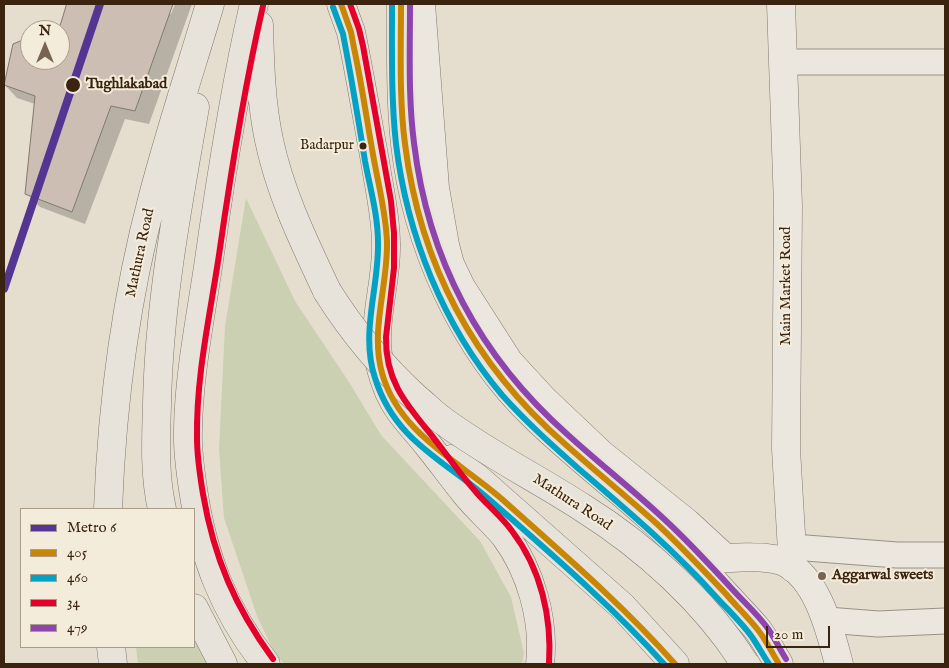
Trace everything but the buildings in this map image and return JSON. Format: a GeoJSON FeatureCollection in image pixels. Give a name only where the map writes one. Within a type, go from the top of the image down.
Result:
{"type":"FeatureCollection","features":[{"type":"Feature","properties":{"kind":"main road","name":"Mathura Road"},"geometry":{"type":"LineString","coordinates":[[108,508],[112,441],[119,374],[133,287],[152,196],[211,4]]}},
{"type":"Feature","properties":{"kind":"main road"},"geometry":{"type":"LineString","coordinates":[[162,508],[155,451],[158,368],[164,291],[211,4]]}},
{"type":"Feature","properties":{"kind":"main road"},"geometry":{"type":"LineString","coordinates":[[254,4],[240,64],[214,228],[190,394],[188,431],[191,475],[198,522],[209,560],[220,591],[236,621],[266,664]]}},
{"type":"Feature","properties":{"kind":"main road","name":"Mathura Road"},"geometry":{"type":"LineString","coordinates":[[260,4],[260,59],[263,102],[269,140],[282,188],[327,291],[358,337],[407,390],[440,419],[584,508],[656,563],[714,620],[745,664]]}},
{"type":"Feature","properties":{"kind":"main road"},"geometry":{"type":"LineString","coordinates":[[341,4],[351,32],[384,217],[386,243],[385,271],[377,326],[378,355],[390,394],[403,416],[425,441],[467,496],[489,517],[520,560],[537,609],[540,634],[540,664]]}},
{"type":"Feature","properties":{"kind":"main road"},"geometry":{"type":"LineString","coordinates":[[401,4],[402,103],[405,145],[412,188],[437,269],[455,307],[480,350],[504,383],[535,417],[695,561],[758,630],[779,664]]}},
{"type":"Feature","properties":{"kind":"main road"},"geometry":{"type":"LineString","coordinates":[[425,441],[476,477],[584,572],[622,606],[675,664]]}},
{"type":"Feature","properties":{"kind":"main road"},"geometry":{"type":"LineString","coordinates":[[195,610],[224,664]]}},
{"type":"Feature","properties":{"kind":"main road"},"geometry":{"type":"LineString","coordinates":[[111,648],[113,664]]}},
{"type":"Feature","properties":{"kind":"street"},"geometry":{"type":"LineString","coordinates":[[421,4],[434,188],[444,245],[450,264],[461,287],[509,362],[544,400],[595,449],[687,522],[725,558]]}},
{"type":"Feature","properties":{"kind":"street","name":"Main Market Road"},"geometry":{"type":"LineString","coordinates":[[781,4],[788,206],[786,449],[793,557]]}},
{"type":"Feature","properties":{"kind":"street"},"geometry":{"type":"LineString","coordinates":[[783,62],[945,62]]}},
{"type":"Feature","properties":{"kind":"street"},"geometry":{"type":"LineString","coordinates":[[695,561],[725,558],[771,558],[782,561],[793,557],[945,556]]}},
{"type":"Feature","properties":{"kind":"street"},"geometry":{"type":"LineString","coordinates":[[793,557],[827,620],[839,664]]}},
{"type":"Feature","properties":{"kind":"street"},"geometry":{"type":"LineString","coordinates":[[827,620],[878,624],[945,621]]}},
{"type":"Feature","properties":{"kind":"green space"},"geometry":{"type":"Polygon","coordinates":[[[246,198],[295,301],[349,382],[381,435],[480,541],[511,597],[524,653],[522,664],[284,664],[274,652],[257,616],[224,518],[219,449],[225,326],[246,198]]]}},
{"type":"Feature","properties":{"kind":"green space"},"geometry":{"type":"Polygon","coordinates":[[[195,631],[215,664],[138,664],[136,648],[195,648],[195,631]]]}},
{"type":"Feature","properties":{"kind":"metro line","name":"6"},"geometry":{"type":"LineString","coordinates":[[4,289],[100,4]]}},
{"type":"Feature","properties":{"kind":"transit line","name":"405"},"geometry":{"type":"LineString","coordinates":[[341,4],[351,32],[360,76],[385,221],[387,258],[378,341],[382,373],[390,394],[416,430],[432,445],[503,500],[569,559],[613,600],[675,664]]}},
{"type":"Feature","properties":{"kind":"transit line","name":"34"},"geometry":{"type":"LineString","coordinates":[[350,4],[363,46],[391,201],[394,233],[394,268],[386,337],[389,365],[404,400],[470,485],[508,526],[522,546],[537,577],[546,611],[549,629],[549,664]]}},
{"type":"Feature","properties":{"kind":"transit line","name":"460"},"geometry":{"type":"LineString","coordinates":[[392,4],[393,109],[401,178],[409,212],[431,277],[445,309],[462,339],[481,368],[511,405],[550,443],[685,564],[744,627],[769,664]]}},
{"type":"Feature","properties":{"kind":"transit line","name":"405"},"geometry":{"type":"LineString","coordinates":[[401,4],[402,109],[412,188],[438,271],[456,309],[478,346],[504,381],[533,413],[683,549],[754,625],[779,664]]}},
{"type":"Feature","properties":{"kind":"transit line","name":"479"},"geometry":{"type":"LineString","coordinates":[[410,4],[411,108],[421,186],[432,227],[446,266],[463,304],[484,339],[509,373],[537,405],[691,545],[762,621],[772,634],[786,659]]}},
{"type":"Feature","properties":{"kind":"transit line","name":"34"},"geometry":{"type":"LineString","coordinates":[[263,6],[238,130],[204,346],[197,415],[197,438],[203,494],[220,561],[237,601],[273,659]]}},
{"type":"Feature","properties":{"kind":"transit line","name":"460"},"geometry":{"type":"LineString","coordinates":[[333,7],[343,34],[377,222],[378,260],[371,310],[369,344],[375,378],[384,400],[408,434],[439,461],[491,501],[558,560],[602,600],[664,664]]}},
{"type":"Feature","properties":{"kind":"place","name":"Tughlakabad"},"geometry":{"type":"Point","coordinates":[73,85]}},
{"type":"Feature","properties":{"kind":"place","name":"Badarpur"},"geometry":{"type":"Point","coordinates":[363,146]}},
{"type":"Feature","properties":{"kind":"place","name":"Aggarwal sweets"},"geometry":{"type":"Point","coordinates":[822,576]}}]}
